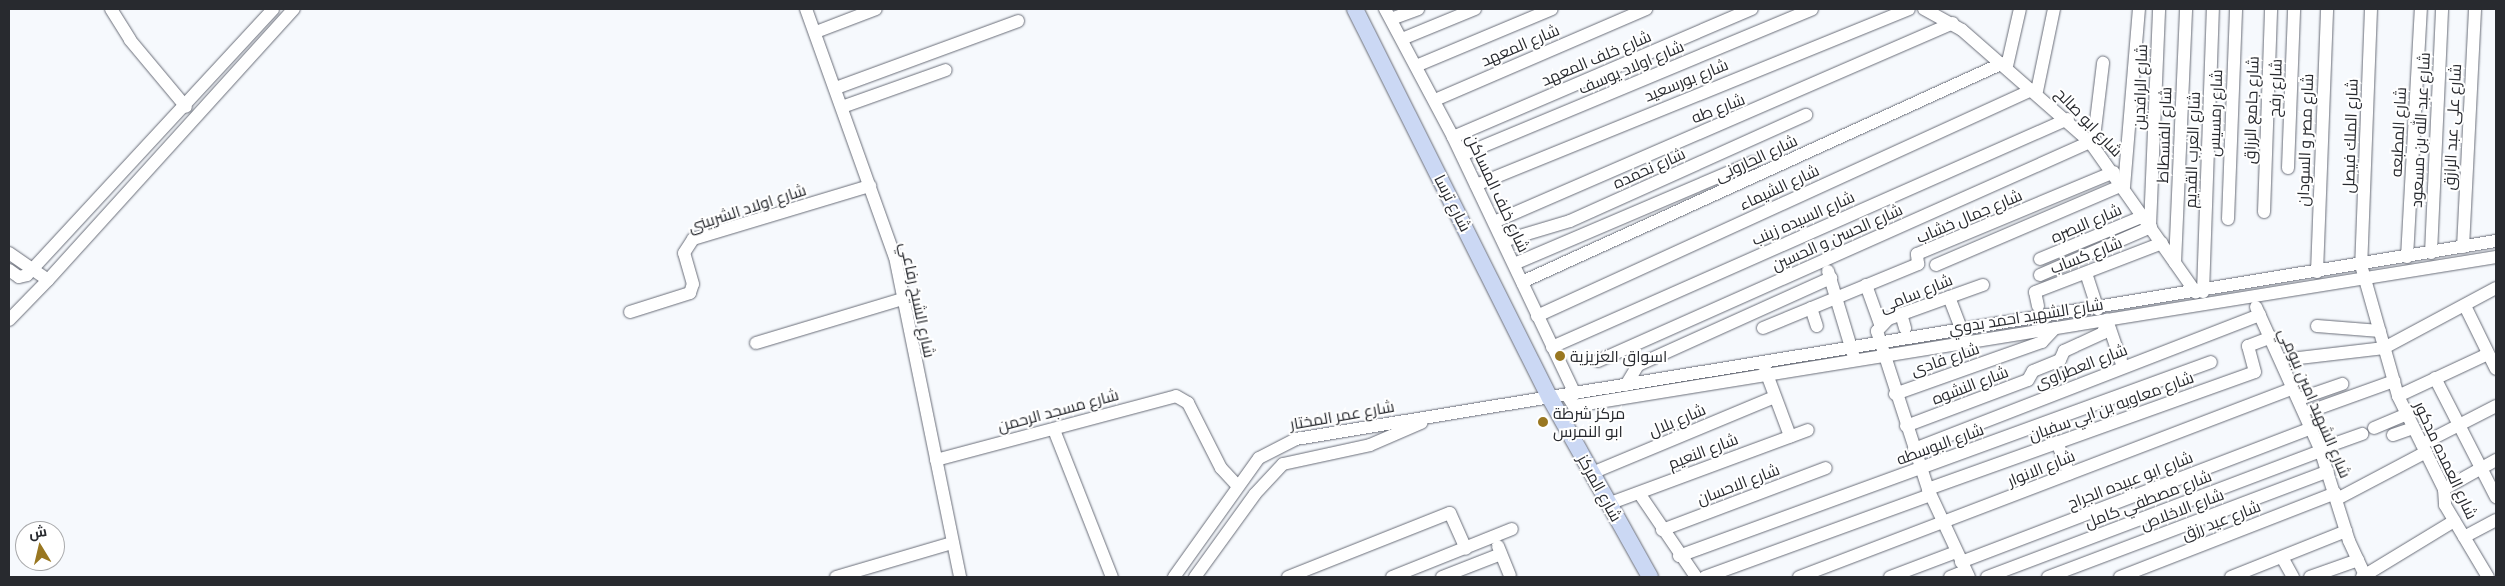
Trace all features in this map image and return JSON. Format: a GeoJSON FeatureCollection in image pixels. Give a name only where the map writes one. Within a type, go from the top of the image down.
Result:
{"type":"FeatureCollection","features":[{"type":"Feature","properties":{"kind":"main road","name":"شارع ترسا"},"geometry":{"type":"LineString","coordinates":[[1355,9],[1550,398]]}},
{"type":"Feature","properties":{"kind":"main road","name":"شارع المركز"},"geometry":{"type":"LineString","coordinates":[[1550,398],[1650,577]]}},
{"type":"Feature","properties":{"kind":"street"},"geometry":{"type":"LineString","coordinates":[[111,9],[135,47],[186,107]]}},
{"type":"Feature","properties":{"kind":"street"},"geometry":{"type":"LineString","coordinates":[[9,270],[22,277],[32,269],[186,107],[273,9]]}},
{"type":"Feature","properties":{"kind":"street"},"geometry":{"type":"LineString","coordinates":[[9,320],[48,280],[294,9]]}},
{"type":"Feature","properties":{"kind":"street","name":"شارع الشيخ رفاعي"},"geometry":{"type":"LineString","coordinates":[[806,9],[816,32],[895,257],[960,577]]}},
{"type":"Feature","properties":{"kind":"street"},"geometry":{"type":"LineString","coordinates":[[816,32],[876,9]]}},
{"type":"Feature","properties":{"kind":"street"},"geometry":{"type":"LineString","coordinates":[[1388,14],[1418,9]]}},
{"type":"Feature","properties":{"kind":"street"},"geometry":{"type":"LineString","coordinates":[[1402,38],[1475,9]]}},
{"type":"Feature","properties":{"kind":"street"},"geometry":{"type":"LineString","coordinates":[[1416,66],[1552,9]]}},
{"type":"Feature","properties":{"kind":"street","name":"شارع المعهد"},"geometry":{"type":"LineString","coordinates":[[1435,100],[1646,9]]}},
{"type":"Feature","properties":{"kind":"street","name":"شارع خلف المعهد"},"geometry":{"type":"LineString","coordinates":[[1453,137],[1752,9]]}},
{"type":"Feature","properties":{"kind":"street","name":"شارع اولاد يوسف"},"geometry":{"type":"LineString","coordinates":[[1462,155],[1812,9]]}},
{"type":"Feature","properties":{"kind":"street","name":"شارع بورسعيد"},"geometry":{"type":"LineString","coordinates":[[1476,185],[1909,9]]}},
{"type":"Feature","properties":{"kind":"street","name":"شارع ابو صالح"},"geometry":{"type":"LineString","coordinates":[[1924,9],[1953,23],[2005,64],[2068,119],[2114,172],[2175,263],[2199,293]]}},
{"type":"Feature","properties":{"kind":"street"},"geometry":{"type":"LineString","coordinates":[[2005,64],[2020,9]]}},
{"type":"Feature","properties":{"kind":"street"},"geometry":{"type":"LineString","coordinates":[[2035,90],[2054,9]]}},
{"type":"Feature","properties":{"kind":"street"},"geometry":{"type":"LineString","coordinates":[[1936,266],[2124,186],[2138,9]]}},
{"type":"Feature","properties":{"kind":"street","name":"شارع الرافدين"},"geometry":{"type":"LineString","coordinates":[[2149,223],[2160,9]]}},
{"type":"Feature","properties":{"kind":"street","name":"شارع الفسطاط"},"geometry":{"type":"LineString","coordinates":[[2175,263],[2186,9]]}},
{"type":"Feature","properties":{"kind":"street","name":"شارع العرب القديم"},"geometry":{"type":"LineString","coordinates":[[2199,293],[2213,9]]}},
{"type":"Feature","properties":{"kind":"street","name":"شارع رمسيس"},"geometry":{"type":"LineString","coordinates":[[2228,219],[2236,9]]}},
{"type":"Feature","properties":{"kind":"street","name":"شارع جامع الرزاق"},"geometry":{"type":"LineString","coordinates":[[2264,212],[2271,9]]}},
{"type":"Feature","properties":{"kind":"street","name":"شارع رفح"},"geometry":{"type":"LineString","coordinates":[[2288,168],[2294,9]]}},
{"type":"Feature","properties":{"kind":"street","name":"شارع مصر و السودان"},"geometry":{"type":"LineString","coordinates":[[2317,272],[2327,9]]}},
{"type":"Feature","properties":{"kind":"street","name":"شارع الملك فيصل"},"geometry":{"type":"LineString","coordinates":[[2362,265],[2371,9]]}},
{"type":"Feature","properties":{"kind":"street","name":"شارع المطبعه"},"geometry":{"type":"LineString","coordinates":[[2407,257],[2421,9]]}},
{"type":"Feature","properties":{"kind":"street","name":"شارع عبد الله بن مسعود"},"geometry":{"type":"LineString","coordinates":[[2431,253],[2442,9]]}},
{"type":"Feature","properties":{"kind":"street","name":"شارع على عبد الرازق"},"geometry":{"type":"LineString","coordinates":[[2463,247],[2475,9]]}},
{"type":"Feature","properties":{"kind":"street","name":"شارع خلف المساكن"},"geometry":{"type":"LineString","coordinates":[[1388,14],[1435,100],[1462,155],[1538,316],[1571,395]]}},
{"type":"Feature","properties":{"kind":"street"},"geometry":{"type":"LineString","coordinates":[[836,88],[1018,21]]}},
{"type":"Feature","properties":{"kind":"street","name":"شارع طه"},"geometry":{"type":"LineString","coordinates":[[1494,222],[1953,23]]}},
{"type":"Feature","properties":{"kind":"street"},"geometry":{"type":"LineString","coordinates":[[255,29],[268,39]]}},
{"type":"Feature","properties":{"kind":"street"},"geometry":{"type":"LineString","coordinates":[[2091,144],[2103,63]]}},
{"type":"Feature","properties":{"kind":"street","name":"شارع الحارونى"},"geometry":{"type":"LineString","coordinates":[[1522,282],[2005,64]]}},
{"type":"Feature","properties":{"kind":"street"},"geometry":{"type":"LineString","coordinates":[[842,108],[946,70]]}},
{"type":"Feature","properties":{"kind":"street","name":"شارع الشيماء"},"geometry":{"type":"LineString","coordinates":[[1538,316],[2035,90]]}},
{"type":"Feature","properties":{"kind":"street","name":"شارع نحمده"},"geometry":{"type":"LineString","coordinates":[[1503,242],[1570,221],[1806,115]]}},
{"type":"Feature","properties":{"kind":"street","name":"شارع السيده زينب"},"geometry":{"type":"LineString","coordinates":[[1552,347],[2068,119]]}},
{"type":"Feature","properties":{"kind":"street","name":"شارع الحسن و الحسين"},"geometry":{"type":"LineString","coordinates":[[1598,361],[2091,144]]}},
{"type":"Feature","properties":{"kind":"street"},"geometry":{"type":"LineString","coordinates":[[1514,264],[1753,162]]}},
{"type":"Feature","properties":{"kind":"street","name":"شارع جمال خشاب"},"geometry":{"type":"LineString","coordinates":[[1763,328],[1918,264],[1916,254],[2114,172]]}},
{"type":"Feature","properties":{"kind":"street","name":"شارع اولاد الشربينى"},"geometry":{"type":"LineString","coordinates":[[630,312],[690,293],[693,284],[685,249],[693,240],[870,186]]}},
{"type":"Feature","properties":{"kind":"street"},"geometry":{"type":"LineString","coordinates":[[2040,275],[2149,223]]}},
{"type":"Feature","properties":{"kind":"street","name":"شارع البصره"},"geometry":{"type":"LineString","coordinates":[[2040,259],[2149,223]]}},
{"type":"Feature","properties":{"kind":"street","name":"شارع الشهيد احمد بدوي"},"geometry":{"type":"LineString","coordinates":[[1571,395],[1574,406],[1765,369],[1881,350],[1962,331],[2199,293],[2496,241]]}},
{"type":"Feature","properties":{"kind":"street","name":"شارع كساب"},"geometry":{"type":"LineString","coordinates":[[2038,306],[2035,292],[2162,243]]}},
{"type":"Feature","properties":{"kind":"street"},"geometry":{"type":"LineString","coordinates":[[9,253],[48,280]]}},
{"type":"Feature","properties":{"kind":"street","name":"شارع الشهيد احمد بدوي"},"geometry":{"type":"LineString","coordinates":[[1881,350],[2053,331],[2366,279],[2495,260]]}},
{"type":"Feature","properties":{"kind":"street"},"geometry":{"type":"LineString","coordinates":[[1824,261],[1837,297],[1853,355]]}},
{"type":"Feature","properties":{"kind":"street","name":"شارع العمده مدكور"},"geometry":{"type":"LineString","coordinates":[[2362,265],[2398,396],[2444,489],[2444,503],[2486,574]]}},
{"type":"Feature","properties":{"kind":"street"},"geometry":{"type":"LineString","coordinates":[[2086,273],[2098,309]]}},
{"type":"Feature","properties":{"kind":"street"},"geometry":{"type":"LineString","coordinates":[[1626,385],[1638,365],[1831,278]]}},
{"type":"Feature","properties":{"kind":"street"},"geometry":{"type":"LineString","coordinates":[[1866,285],[1880,324]]}},
{"type":"Feature","properties":{"kind":"street","name":"شارع سامى"},"geometry":{"type":"LineString","coordinates":[[1881,350],[1880,324],[1901,314],[1982,285]]}},
{"type":"Feature","properties":{"kind":"street"},"geometry":{"type":"LineString","coordinates":[[2282,360],[2384,348],[2496,288]]}},
{"type":"Feature","properties":{"kind":"street"},"geometry":{"type":"LineString","coordinates":[[1949,297],[1962,331]]}},
{"type":"Feature","properties":{"kind":"street","name":"شارع الشهيد امين بيومي"},"geometry":{"type":"LineString","coordinates":[[2252,298],[2282,360],[2320,450],[2346,531],[2365,577]]}},
{"type":"Feature","properties":{"kind":"street"},"geometry":{"type":"LineString","coordinates":[[756,343],[903,299]]}},
{"type":"Feature","properties":{"kind":"street"},"geometry":{"type":"LineString","coordinates":[[2465,306],[2496,369]]}},
{"type":"Feature","properties":{"kind":"street"},"geometry":{"type":"LineString","coordinates":[[1811,308],[1817,326]]}},
{"type":"Feature","properties":{"kind":"street"},"geometry":{"type":"LineString","coordinates":[[1901,314],[1905,328]]}},
{"type":"Feature","properties":{"kind":"street","name":"شارع العطراوى"},"geometry":{"type":"LineString","coordinates":[[1914,449],[2260,315]]}},
{"type":"Feature","properties":{"kind":"street"},"geometry":{"type":"LineString","coordinates":[[2108,322],[2123,368]]}},
{"type":"Feature","properties":{"kind":"street","name":"شارع النشوه"},"geometry":{"type":"LineString","coordinates":[[1906,426],[2028,380],[2033,371],[2060,360],[2061,355],[2103,333],[2108,322]]}},
{"type":"Feature","properties":{"kind":"street"},"geometry":{"type":"LineString","coordinates":[[2317,326],[2380,331]]}},
{"type":"Feature","properties":{"kind":"street"},"geometry":{"type":"LineString","coordinates":[[2053,331],[2061,355]]}},
{"type":"Feature","properties":{"kind":"street","name":"شارع فادى"},"geometry":{"type":"LineString","coordinates":[[1895,394],[2042,342],[2053,331]]}},
{"type":"Feature","properties":{"kind":"street","name":"شارع معاويه بن ابي سفيان"},"geometry":{"type":"LineString","coordinates":[[1705,577],[2057,442],[2255,372],[2248,346],[2271,337]]}},
{"type":"Feature","properties":{"kind":"street"},"geometry":{"type":"LineString","coordinates":[[1990,339],[1995,359]]}},
{"type":"Feature","properties":{"kind":"street"},"geometry":{"type":"LineString","coordinates":[[1881,350],[1929,492],[1942,524],[1963,566],[1950,577]]}},
{"type":"Feature","properties":{"kind":"street"},"geometry":{"type":"LineString","coordinates":[[2398,396],[2488,354]]}},
{"type":"Feature","properties":{"kind":"street","name":"شارع البوسطه"},"geometry":{"type":"LineString","coordinates":[[1679,556],[2211,362]]}},
{"type":"Feature","properties":{"kind":"street"},"geometry":{"type":"LineString","coordinates":[[1765,369],[1790,436]]}},
{"type":"Feature","properties":{"kind":"street","name":"شارع الشهيد احمد بدوي"},"geometry":{"type":"LineString","coordinates":[[1550,398],[1626,385],[1765,369]]}},
{"type":"Feature","properties":{"kind":"street"},"geometry":{"type":"LineString","coordinates":[[2435,378],[2496,497]]}},
{"type":"Feature","properties":{"kind":"street"},"geometry":{"type":"LineString","coordinates":[[2305,414],[2394,381]]}},
{"type":"Feature","properties":{"kind":"street","name":"شارع الانوار"},"geometry":{"type":"LineString","coordinates":[[1799,577],[2069,474],[2296,394],[2342,384]]}},
{"type":"Feature","properties":{"kind":"street","name":"شارع مسجد الرحمن"},"geometry":{"type":"LineString","coordinates":[[936,460],[1054,430],[1168,396],[1188,403],[1220,468],[1237,485]]}},
{"type":"Feature","properties":{"kind":"street","name":"شارع بلال"},"geometry":{"type":"LineString","coordinates":[[1592,473],[1775,397]]}},
{"type":"Feature","properties":{"kind":"street","name":"شارع عمر المختار"},"geometry":{"type":"LineString","coordinates":[[1174,577],[1237,485],[1260,458],[1285,442],[1550,398]]}},
{"type":"Feature","properties":{"kind":"street","name":"شارع عيد رزق"},"geometry":{"type":"LineString","coordinates":[[2120,577],[2336,496],[2424,448],[2459,423],[2496,406]]}},
{"type":"Feature","properties":{"kind":"street","name":"شارع مصطفي كامل"},"geometry":{"type":"LineString","coordinates":[[1987,577],[2320,450],[2407,414]]}},
{"type":"Feature","properties":{"kind":"street"},"geometry":{"type":"LineString","coordinates":[[1195,577],[1255,494],[1283,464],[1370,444],[1430,417]]}},
{"type":"Feature","properties":{"kind":"street","name":"شارع ابو عبيده الجراح"},"geometry":{"type":"LineString","coordinates":[[1890,577],[1963,566],[2311,428]]}},
{"type":"Feature","properties":{"kind":"street"},"geometry":{"type":"LineString","coordinates":[[2394,435],[2413,428]]}},
{"type":"Feature","properties":{"kind":"street"},"geometry":{"type":"LineString","coordinates":[[1054,430],[1112,577]]}},
{"type":"Feature","properties":{"kind":"street","name":"شارع النعيم"},"geometry":{"type":"LineString","coordinates":[[1608,504],[1808,430]]}},
{"type":"Feature","properties":{"kind":"street"},"geometry":{"type":"LineString","coordinates":[[2057,442],[2069,474]]}},
{"type":"Feature","properties":{"kind":"street"},"geometry":{"type":"LineString","coordinates":[[2444,489],[2496,460]]}},
{"type":"Feature","properties":{"kind":"street","name":"شارع الاحسان"},"geometry":{"type":"LineString","coordinates":[[1662,530],[1826,468]]}},
{"type":"Feature","properties":{"kind":"street","name":"شارع الاخلاص"},"geometry":{"type":"LineString","coordinates":[[2048,577],[2328,471]]}},
{"type":"Feature","properties":{"kind":"street"},"geometry":{"type":"LineString","coordinates":[[1639,493],[1679,556],[1696,577]]}},
{"type":"Feature","properties":{"kind":"street"},"geometry":{"type":"LineString","coordinates":[[1288,577],[1450,513],[1466,549]]}},
{"type":"Feature","properties":{"kind":"street"},"geometry":{"type":"LineString","coordinates":[[2464,537],[2496,520]]}},
{"type":"Feature","properties":{"kind":"street"},"geometry":{"type":"LineString","coordinates":[[2365,577],[2454,521]]}},
{"type":"Feature","properties":{"kind":"street"},"geometry":{"type":"LineString","coordinates":[[1392,577],[1512,530]]}},
{"type":"Feature","properties":{"kind":"street"},"geometry":{"type":"LineString","coordinates":[[2257,577],[2287,567],[2346,531]]}},
{"type":"Feature","properties":{"kind":"street"},"geometry":{"type":"LineString","coordinates":[[1495,536],[1510,576]]}},
{"type":"Feature","properties":{"kind":"street"},"geometry":{"type":"LineString","coordinates":[[836,577],[952,543]]}},
{"type":"Feature","properties":{"kind":"street"},"geometry":{"type":"LineString","coordinates":[[1442,577],[1502,554]]}},
{"type":"Feature","properties":{"kind":"street"},"geometry":{"type":"LineString","coordinates":[[2310,577],[2358,560]]}},
{"type":"Feature","properties":{"kind":"street"},"geometry":{"type":"LineString","coordinates":[[2231,577],[2287,567]]}},
{"type":"Feature","properties":{"kind":"street"},"geometry":{"type":"LineString","coordinates":[[2472,577],[2486,574]]}},
{"type":"Feature","properties":{"kind":"place","name":"اسواق العزيزية"},"geometry":{"type":"Point","coordinates":[1560,356]}},
{"type":"Feature","properties":{"kind":"place","name":"مركز شرطة ابو النمرس"},"geometry":{"type":"Point","coordinates":[1543,422]}}]}
